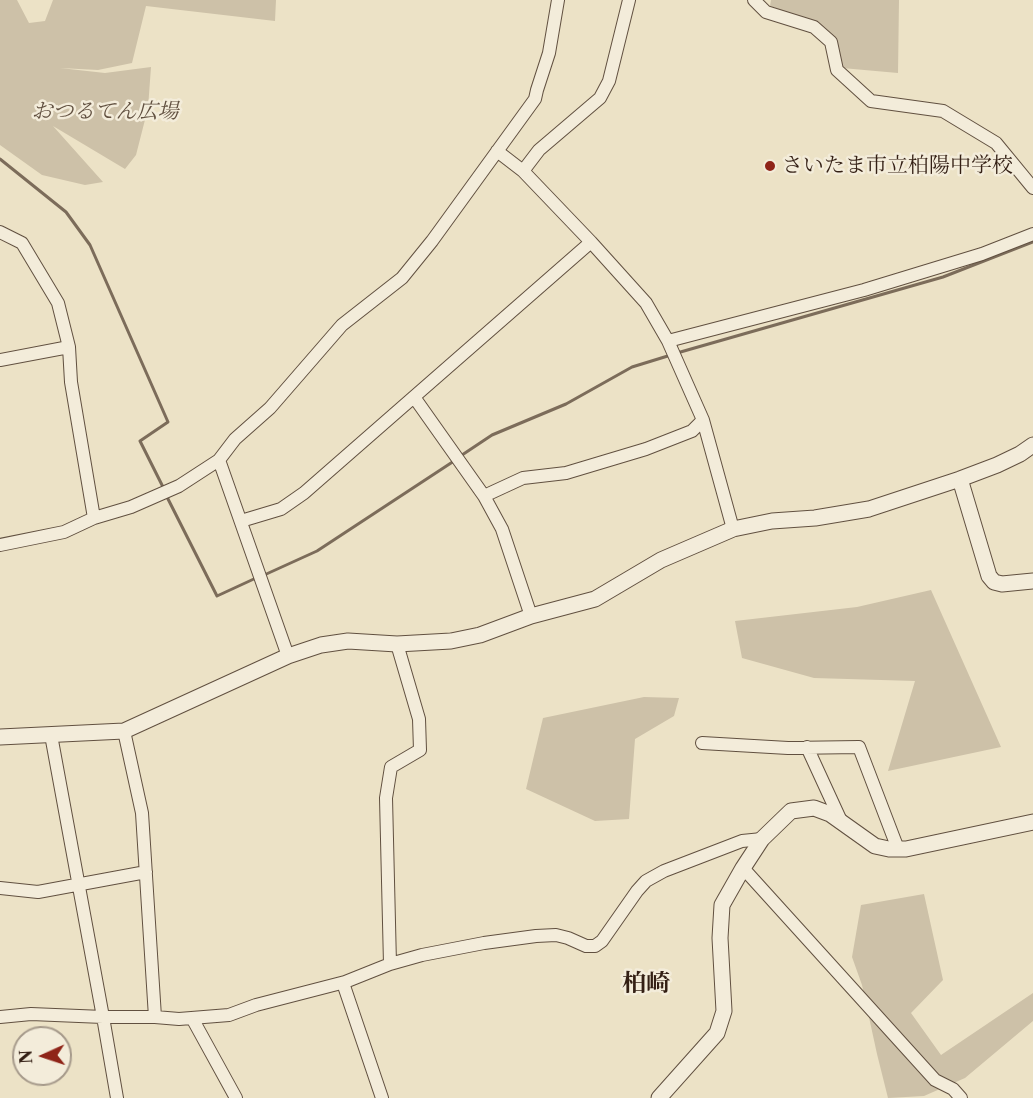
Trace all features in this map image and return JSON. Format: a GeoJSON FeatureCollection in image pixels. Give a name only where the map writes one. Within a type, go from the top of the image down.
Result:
{"type":"FeatureCollection","features":[{"type":"Feature","properties":{"kind":"street"},"geometry":{"type":"LineString","coordinates":[[0,544],[64,532],[94,518],[131,507],[179,486],[219,459],[235,439],[270,408],[342,326],[402,278],[432,241],[535,99],[549,53],[558,0]]}},
{"type":"Feature","properties":{"kind":"street"},"geometry":{"type":"LineString","coordinates":[[523,171],[539,150],[600,98],[609,81],[629,0]]}},
{"type":"Feature","properties":{"kind":"street"},"geometry":{"type":"LineString","coordinates":[[754,0],[766,12],[814,27],[831,42],[837,70],[870,101],[943,111],[996,144],[1033,188]]}},
{"type":"Feature","properties":{"kind":"street"},"geometry":{"type":"LineString","coordinates":[[497,151],[523,171],[646,303],[668,341],[703,420],[733,529]]}},
{"type":"Feature","properties":{"kind":"street"},"geometry":{"type":"LineString","coordinates":[[0,232],[22,243],[58,303],[69,347],[71,382],[94,518]]}},
{"type":"Feature","properties":{"kind":"street"},"geometry":{"type":"LineString","coordinates":[[668,341],[864,291],[982,254],[1033,234]]}},
{"type":"Feature","properties":{"kind":"street"},"geometry":{"type":"LineString","coordinates":[[241,521],[281,509],[303,493],[591,242]]}},
{"type":"Feature","properties":{"kind":"street"},"geometry":{"type":"LineString","coordinates":[[0,360],[69,347]]}},
{"type":"Feature","properties":{"kind":"street"},"geometry":{"type":"LineString","coordinates":[[414,397],[484,496],[502,529],[531,616]]}},
{"type":"Feature","properties":{"kind":"street"},"geometry":{"type":"LineString","coordinates":[[484,496],[524,478],[566,473],[646,449],[692,431],[703,420]]}},
{"type":"Feature","properties":{"kind":"street"},"geometry":{"type":"LineString","coordinates":[[0,737],[124,731],[288,656],[321,645],[348,640],[397,644],[451,641],[480,635],[531,616],[595,599],[661,560],[733,529],[771,521],[815,518],[869,509],[960,479],[1020,454],[1033,445]]}},
{"type":"Feature","properties":{"kind":"street"},"geometry":{"type":"LineString","coordinates":[[219,459],[288,656]]}},
{"type":"Feature","properties":{"kind":"street"},"geometry":{"type":"LineString","coordinates":[[960,479],[989,576],[994,582],[1002,584],[1033,581]]}},
{"type":"Feature","properties":{"kind":"street"},"geometry":{"type":"LineString","coordinates":[[390,964],[386,798],[391,767],[420,750],[419,719],[397,644]]}},
{"type":"Feature","properties":{"kind":"street"},"geometry":{"type":"LineString","coordinates":[[124,731],[142,813],[155,1017]]}},
{"type":"Feature","properties":{"kind":"street"},"geometry":{"type":"LineString","coordinates":[[51,735],[117,1098]]}},
{"type":"Feature","properties":{"kind":"street"},"geometry":{"type":"LineString","coordinates":[[702,743],[859,747],[898,849]]}},
{"type":"Feature","properties":{"kind":"street"},"geometry":{"type":"LineString","coordinates":[[807,747],[841,822]]}},
{"type":"Feature","properties":{"kind":"street"},"geometry":{"type":"LineString","coordinates":[[659,1098],[717,1033],[724,1011],[720,938],[722,905],[762,839],[791,812],[814,808],[830,814],[875,846],[889,849],[906,849],[1033,822]]}},
{"type":"Feature","properties":{"kind":"street"},"geometry":{"type":"LineString","coordinates":[[0,1017],[31,1014],[179,1019],[229,1015],[256,1005],[343,983],[390,964],[484,943],[556,935],[586,946],[595,946],[602,941],[646,881],[664,871],[742,841],[762,839]]}},
{"type":"Feature","properties":{"kind":"street"},"geometry":{"type":"LineString","coordinates":[[743,867],[935,1080],[953,1089],[961,1098]]}},
{"type":"Feature","properties":{"kind":"street"},"geometry":{"type":"LineString","coordinates":[[0,888],[38,892],[146,872]]}},
{"type":"Feature","properties":{"kind":"street"},"geometry":{"type":"LineString","coordinates":[[343,983],[382,1098]]}},
{"type":"Feature","properties":{"kind":"street"},"geometry":{"type":"LineString","coordinates":[[192,1018],[236,1098]]}},
{"type":"Feature","properties":{"kind":"green space","name":"おつるてん広場"},"geometry":{"type":"Polygon","coordinates":[[[0,0],[17,0],[29,23],[45,21],[53,0],[276,0],[275,21],[146,6],[132,63],[98,70],[60,68],[105,73],[151,67],[148,108],[136,155],[125,169],[53,126],[103,182],[85,185],[42,175],[0,145],[0,0]]]}},
{"type":"Feature","properties":{"kind":"green space"},"geometry":{"type":"Polygon","coordinates":[[[771,0],[899,0],[898,73],[842,68],[834,39],[824,27],[770,6],[771,0]]]}},
{"type":"Feature","properties":{"kind":"green space"},"geometry":{"type":"Polygon","coordinates":[[[931,590],[1001,747],[888,771],[915,681],[814,678],[742,658],[735,621],[857,607],[931,590]]]}},
{"type":"Feature","properties":{"kind":"green space"},"geometry":{"type":"Polygon","coordinates":[[[644,697],[679,698],[674,716],[635,739],[629,819],[595,821],[526,789],[543,718],[644,697]]]}},
{"type":"Feature","properties":{"kind":"green space"},"geometry":{"type":"Polygon","coordinates":[[[924,894],[943,980],[911,1013],[941,1055],[1033,993],[1033,1021],[965,1078],[924,1096],[888,1098],[862,985],[852,957],[861,905],[924,894]]]}},
{"type":"Feature","properties":{"kind":"waterway"},"geometry":{"type":"LineString","coordinates":[[0,159],[66,212],[90,245],[168,422],[140,441],[164,489]]}},
{"type":"Feature","properties":{"kind":"waterway"},"geometry":{"type":"LineString","coordinates":[[677,353],[943,277],[1033,242]]}},
{"type":"Feature","properties":{"kind":"waterway"},"geometry":{"type":"LineString","coordinates":[[459,457],[492,435],[566,404],[632,367],[671,355]]}},
{"type":"Feature","properties":{"kind":"waterway"},"geometry":{"type":"LineString","coordinates":[[262,576],[317,551],[454,461]]}},
{"type":"Feature","properties":{"kind":"waterway"},"geometry":{"type":"LineString","coordinates":[[166,495],[217,596],[256,578]]}},
{"type":"Feature","properties":{"kind":"place","name":"さいたま市立柏陽中学校"},"geometry":{"type":"Point","coordinates":[770,166]}},
{"type":"Feature","properties":{"kind":"district","name":"柏崎"},"geometry":{"type":"Point","coordinates":[646,984]}}]}
